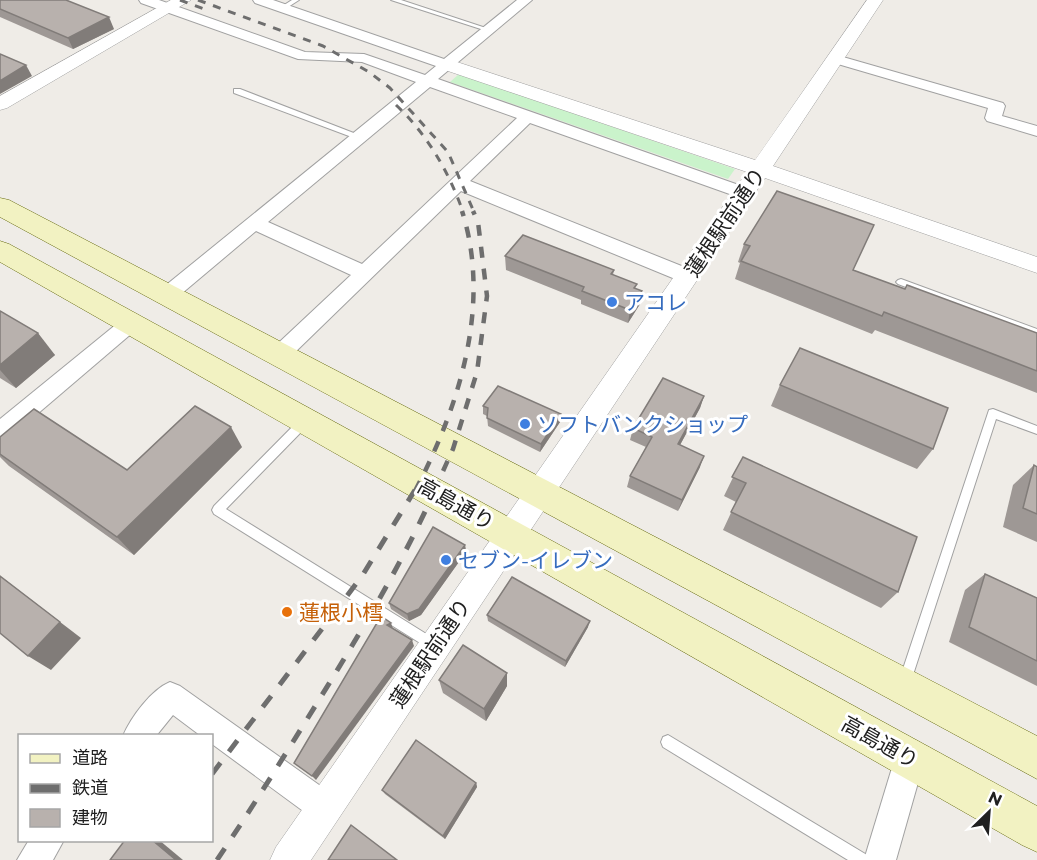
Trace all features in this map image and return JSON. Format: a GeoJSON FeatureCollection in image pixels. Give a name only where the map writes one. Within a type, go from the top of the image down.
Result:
{"type":"FeatureCollection","features":[{"type":"Feature","properties":{"kind":"main road"},"geometry":{"type":"LineString","coordinates":[[0,206],[1037,758]]}},
{"type":"Feature","properties":{"kind":"main road","name":"高島通り"},"geometry":{"type":"LineString","coordinates":[[0,250],[1037,830]]}},
{"type":"Feature","properties":{"kind":"street"},"geometry":{"type":"LineString","coordinates":[[146,0],[175,4],[303,56],[364,58],[744,193]]}},
{"type":"Feature","properties":{"kind":"street"},"geometry":{"type":"LineString","coordinates":[[260,0],[289,4],[448,65],[760,169],[1037,265]]}},
{"type":"Feature","properties":{"kind":"street"},"geometry":{"type":"LineString","coordinates":[[167,295],[525,0]]}},
{"type":"Feature","properties":{"kind":"street","name":"蓮根駅前通り"},"geometry":{"type":"LineString","coordinates":[[289,860],[875,0]]}},
{"type":"Feature","properties":{"kind":"street"},"geometry":{"type":"LineString","coordinates":[[0,104],[175,4]]}},
{"type":"Feature","properties":{"kind":"street"},"geometry":{"type":"LineString","coordinates":[[836,59],[997,106],[993,118],[1037,131]]}},
{"type":"Feature","properties":{"kind":"street"},"geometry":{"type":"LineString","coordinates":[[279,355],[528,116]]}},
{"type":"Feature","properties":{"kind":"street"},"geometry":{"type":"LineString","coordinates":[[458,183],[687,276]]}},
{"type":"Feature","properties":{"kind":"street"},"geometry":{"type":"LineString","coordinates":[[254,223],[364,273]]}},
{"type":"Feature","properties":{"kind":"street"},"geometry":{"type":"LineString","coordinates":[[0,432],[131,323]]}},
{"type":"Feature","properties":{"kind":"street"},"geometry":{"type":"LineString","coordinates":[[137,734],[170,696],[325,808]]}},
{"type":"Feature","properties":{"kind":"street"},"geometry":{"type":"LineString","coordinates":[[880,860],[910,759]]}},
{"type":"Feature","properties":{"kind":"street"},"geometry":{"type":"LineString","coordinates":[[33,860],[47,842]]}},
{"type":"Feature","properties":{"kind":"lane"},"geometry":{"type":"LineString","coordinates":[[394,0],[489,30]]}},
{"type":"Feature","properties":{"kind":"lane"},"geometry":{"type":"LineString","coordinates":[[237,91],[360,137]]}},
{"type":"Feature","properties":{"kind":"lane"},"geometry":{"type":"LineString","coordinates":[[901,282],[1037,333]]}},
{"type":"Feature","properties":{"kind":"lane"},"geometry":{"type":"LineString","coordinates":[[904,687],[993,412],[1037,430]]}},
{"type":"Feature","properties":{"kind":"lane"},"geometry":{"type":"LineString","coordinates":[[306,421],[218,510],[435,645]]}},
{"type":"Feature","properties":{"kind":"lane"},"geometry":{"type":"LineString","coordinates":[[668,742],[862,860]]}},
{"type":"Feature","properties":{"kind":"green space"},"geometry":{"type":"Polygon","coordinates":[[[459,74],[735,169],[728,179],[450,82],[459,74]]]}},
{"type":"Feature","properties":{"kind":"building"},"geometry":{"type":"Polygon","coordinates":[[[0,0],[66,0],[109,17],[68,38],[0,9],[0,0]]]}},
{"type":"Feature","properties":{"kind":"building"},"geometry":{"type":"Polygon","coordinates":[[[0,54],[26,65],[0,81],[0,54]]]}},
{"type":"Feature","properties":{"kind":"building"},"geometry":{"type":"Polygon","coordinates":[[[777,191],[874,225],[853,270],[905,289],[907,285],[1037,333],[1037,371],[884,312],[882,316],[741,261],[750,246],[744,244],[777,191]]]}},
{"type":"Feature","properties":{"kind":"building"},"geometry":{"type":"Polygon","coordinates":[[[523,235],[614,270],[611,274],[637,284],[634,288],[642,291],[630,310],[582,291],[584,287],[505,256],[523,235]]]}},
{"type":"Feature","properties":{"kind":"building"},"geometry":{"type":"Polygon","coordinates":[[[0,311],[38,333],[0,365],[0,311]]]}},
{"type":"Feature","properties":{"kind":"building"},"geometry":{"type":"Polygon","coordinates":[[[800,348],[948,408],[933,449],[780,385],[800,348]]]}},
{"type":"Feature","properties":{"kind":"building"},"geometry":{"type":"Polygon","coordinates":[[[663,378],[704,396],[678,444],[704,456],[682,500],[630,476],[652,437],[633,428],[663,378]]]}},
{"type":"Feature","properties":{"kind":"building"},"geometry":{"type":"Polygon","coordinates":[[[498,386],[561,414],[541,444],[487,418],[488,408],[483,406],[498,386]]]}},
{"type":"Feature","properties":{"kind":"building"},"geometry":{"type":"Polygon","coordinates":[[[195,406],[231,427],[117,537],[0,454],[0,437],[34,409],[127,470],[195,406]]]}},
{"type":"Feature","properties":{"kind":"building"},"geometry":{"type":"Polygon","coordinates":[[[743,457],[917,537],[898,592],[731,512],[746,483],[732,477],[743,457]]]}},
{"type":"Feature","properties":{"kind":"building"},"geometry":{"type":"Polygon","coordinates":[[[1034,465],[1037,467],[1037,514],[1023,508],[1034,465]]]}},
{"type":"Feature","properties":{"kind":"building"},"geometry":{"type":"Polygon","coordinates":[[[433,527],[465,545],[419,609],[407,614],[389,603],[433,527]]]}},
{"type":"Feature","properties":{"kind":"building"},"geometry":{"type":"Polygon","coordinates":[[[985,574],[1037,598],[1037,661],[969,627],[985,574]]]}},
{"type":"Feature","properties":{"kind":"building"},"geometry":{"type":"Polygon","coordinates":[[[0,576],[60,622],[28,656],[0,633],[0,576]]]}},
{"type":"Feature","properties":{"kind":"building"},"geometry":{"type":"Polygon","coordinates":[[[512,577],[590,621],[566,661],[487,615],[512,577]]]}},
{"type":"Feature","properties":{"kind":"building"},"geometry":{"type":"Polygon","coordinates":[[[381,616],[391,623],[387,625],[412,640],[312,776],[294,763],[381,616]]]}},
{"type":"Feature","properties":{"kind":"building"},"geometry":{"type":"Polygon","coordinates":[[[463,645],[507,673],[484,709],[439,680],[463,645]]]}},
{"type":"Feature","properties":{"kind":"building"},"geometry":{"type":"Polygon","coordinates":[[[416,740],[476,783],[443,836],[382,790],[416,740]]]}},
{"type":"Feature","properties":{"kind":"building"},"geometry":{"type":"Polygon","coordinates":[[[351,825],[397,860],[328,860],[351,825]]]}},
{"type":"Feature","properties":{"kind":"building"},"geometry":{"type":"Polygon","coordinates":[[[124,842],[154,842],[176,860],[110,860],[124,842]]]}},
{"type":"Feature","properties":{"kind":"railway"},"geometry":{"type":"LineString","coordinates":[[180,0],[204,9]]}},
{"type":"Feature","properties":{"kind":"railway"},"geometry":{"type":"LineString","coordinates":[[198,0],[323,46],[369,72],[390,88],[448,152],[474,212]]}},
{"type":"Feature","properties":{"kind":"railway"},"geometry":{"type":"LineString","coordinates":[[396,105],[418,128],[436,154],[463,212]]}},
{"type":"Feature","properties":{"kind":"railway"},"geometry":{"type":"LineString","coordinates":[[415,491],[445,425],[466,355],[472,319],[473,283],[470,247],[462,211]]}},
{"type":"Feature","properties":{"kind":"railway"},"geometry":{"type":"LineString","coordinates":[[434,491],[453,449],[477,372],[487,296],[478,222],[473,211]]}},
{"type":"Feature","properties":{"kind":"railway"},"geometry":{"type":"LineString","coordinates":[[213,773],[362,576],[415,490]]}},
{"type":"Feature","properties":{"kind":"railway"},"geometry":{"type":"LineString","coordinates":[[217,860],[358,635],[399,564],[435,490]]}},
{"type":"Feature","properties":{"kind":"place","name":"アコレ"},"geometry":{"type":"Point","coordinates":[612,302]}},
{"type":"Feature","properties":{"kind":"place","name":"ソフトバンクショップ"},"geometry":{"type":"Point","coordinates":[525,424]}},
{"type":"Feature","properties":{"kind":"place","name":"セブン-イレブン"},"geometry":{"type":"Point","coordinates":[446,560]}},
{"type":"Feature","properties":{"kind":"place","name":"蓮根小樰"},"geometry":{"type":"Point","coordinates":[287,612]}}]}
